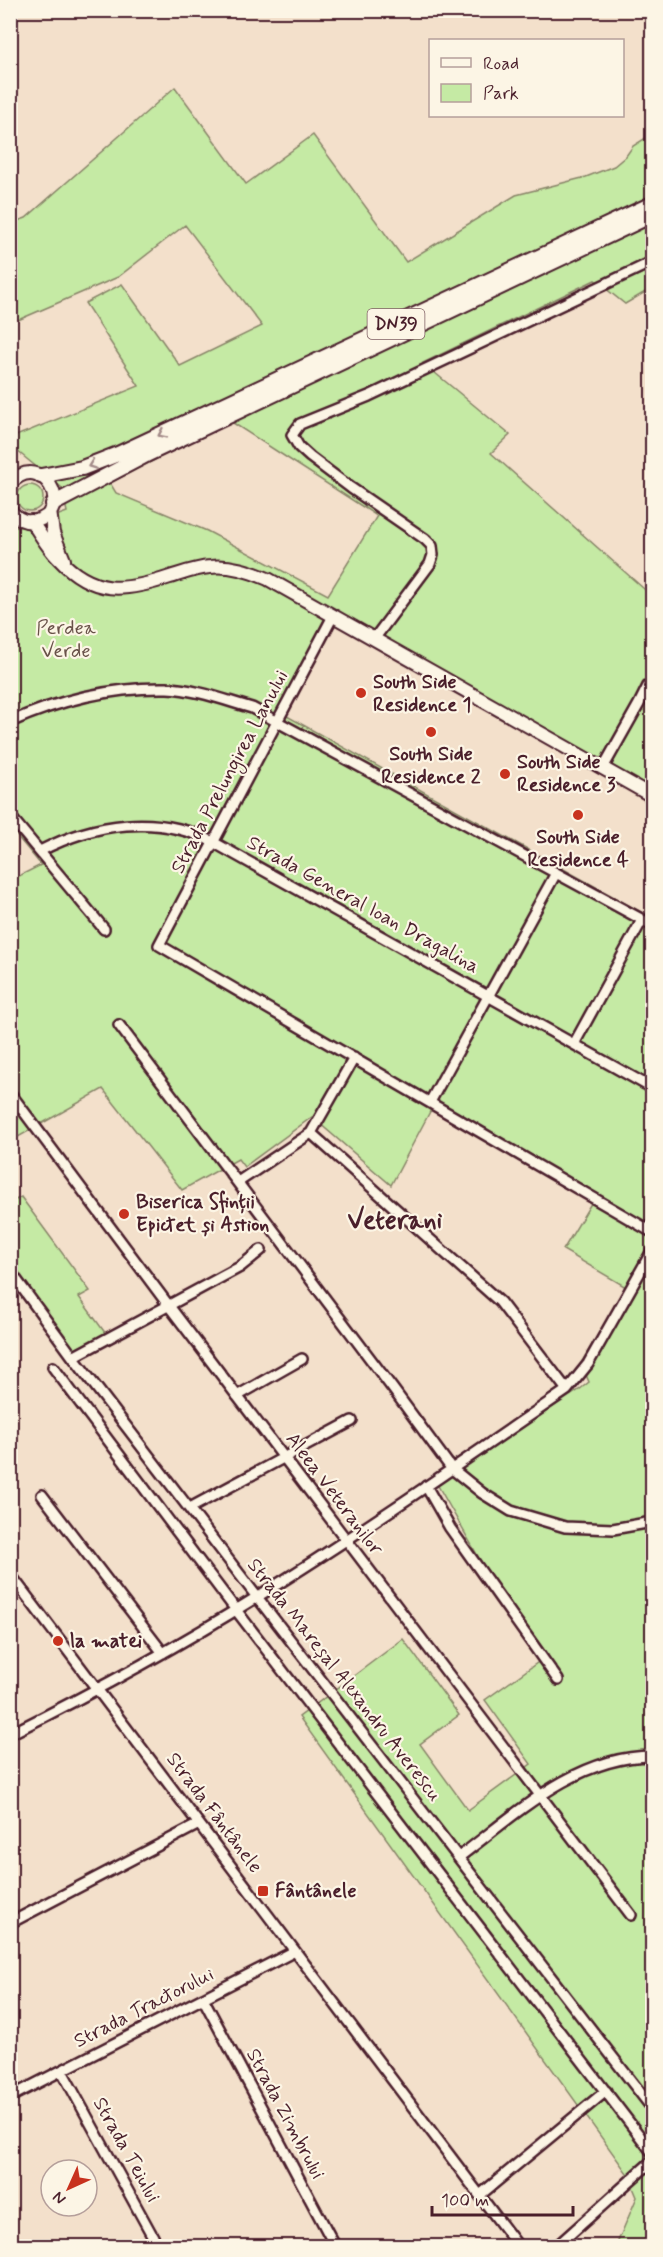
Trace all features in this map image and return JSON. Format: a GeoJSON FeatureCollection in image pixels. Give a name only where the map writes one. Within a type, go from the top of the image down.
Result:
{"type":"FeatureCollection","features":[{"type":"Feature","properties":{"kind":"highway","name":"DN39"},"geometry":{"type":"LineString","coordinates":[[41,476],[82,468],[125,451],[652,204]]}},
{"type":"Feature","properties":{"kind":"highway","name":"DN39"},"geometry":{"type":"LineString","coordinates":[[52,507],[146,455],[652,215]]}},
{"type":"Feature","properties":{"kind":"main road","name":"DN39"},"geometry":{"type":"LineString","coordinates":[[10,484],[20,475],[27,473],[41,476]]}},
{"type":"Feature","properties":{"kind":"main road"},"geometry":{"type":"LineString","coordinates":[[41,476],[53,489],[53,533],[65,564]]}},
{"type":"Feature","properties":{"kind":"main road","name":"DN39"},"geometry":{"type":"LineString","coordinates":[[18,517],[44,517],[52,507]]}},
{"type":"Feature","properties":{"kind":"main road"},"geometry":{"type":"LineString","coordinates":[[18,517],[58,559],[87,581],[98,586],[121,589],[149,584],[194,569],[210,567],[249,570],[652,796]]}},
{"type":"Feature","properties":{"kind":"street"},"geometry":{"type":"LineString","coordinates":[[374,639],[430,564],[433,555],[432,546],[298,447],[292,435],[296,428],[300,424],[379,391],[652,262]]}},
{"type":"Feature","properties":{"kind":"street","name":"Strada Prelungirea Lanului"},"geometry":{"type":"LineString","coordinates":[[333,616],[159,945],[354,1058]]}},
{"type":"Feature","properties":{"kind":"street"},"geometry":{"type":"LineString","coordinates":[[603,768],[650,684]]}},
{"type":"Feature","properties":{"kind":"street"},"geometry":{"type":"LineString","coordinates":[[10,722],[63,702],[112,692],[168,688],[201,693],[252,708],[278,720],[652,926]]}},
{"type":"Feature","properties":{"kind":"street"},"geometry":{"type":"LineString","coordinates":[[10,816],[104,929]]}},
{"type":"Feature","properties":{"kind":"street","name":"Strada General Ioan Dragalina"},"geometry":{"type":"LineString","coordinates":[[40,850],[53,843],[101,829],[138,824],[183,828],[213,842],[652,1086]]}},
{"type":"Feature","properties":{"kind":"street"},"geometry":{"type":"LineString","coordinates":[[430,1102],[556,873]]}},
{"type":"Feature","properties":{"kind":"street"},"geometry":{"type":"LineString","coordinates":[[574,1044],[642,920]]}},
{"type":"Feature","properties":{"kind":"street"},"geometry":{"type":"LineString","coordinates":[[119,1025],[451,1468],[482,1493],[511,1511],[565,1527],[613,1529],[652,1522]]}},
{"type":"Feature","properties":{"kind":"street"},"geometry":{"type":"LineString","coordinates":[[238,1182],[311,1133],[354,1058],[652,1232]]}},
{"type":"Feature","properties":{"kind":"street","name":"Aleea Veteranilor"},"geometry":{"type":"LineString","coordinates":[[10,1093],[631,1915]]}},
{"type":"Feature","properties":{"kind":"street"},"geometry":{"type":"LineString","coordinates":[[311,1133],[500,1302],[567,1390]]}},
{"type":"Feature","properties":{"kind":"street"},"geometry":{"type":"LineString","coordinates":[[73,1356],[240,1268],[261,1250]]}},
{"type":"Feature","properties":{"kind":"street"},"geometry":{"type":"LineString","coordinates":[[10,1734],[98,1689],[236,1610],[346,1540],[567,1390],[588,1364],[652,1251]]}},
{"type":"Feature","properties":{"kind":"street","name":"Strada Mareșal Alexandru Averescu"},"geometry":{"type":"LineString","coordinates":[[10,1271],[257,1597],[652,2108]]}},
{"type":"Feature","properties":{"kind":"street"},"geometry":{"type":"LineString","coordinates":[[237,1396],[302,1359]]}},
{"type":"Feature","properties":{"kind":"street"},"geometry":{"type":"LineString","coordinates":[[53,1367],[236,1610],[606,2091],[652,2158],[557,2247]]}},
{"type":"Feature","properties":{"kind":"street"},"geometry":{"type":"LineString","coordinates":[[190,1508],[351,1421]]}},
{"type":"Feature","properties":{"kind":"street"},"geometry":{"type":"LineString","coordinates":[[426,1486],[450,1528],[558,1680]]}},
{"type":"Feature","properties":{"kind":"street"},"geometry":{"type":"LineString","coordinates":[[42,1495],[163,1653]]}},
{"type":"Feature","properties":{"kind":"street","name":"Strada Fântânele"},"geometry":{"type":"LineString","coordinates":[[10,1574],[518,2247]]}},
{"type":"Feature","properties":{"kind":"street"},"geometry":{"type":"LineString","coordinates":[[459,1857],[540,1795],[598,1765],[625,1758],[652,1756]]}},
{"type":"Feature","properties":{"kind":"street"},"geometry":{"type":"LineString","coordinates":[[10,1923],[199,1824]]}},
{"type":"Feature","properties":{"kind":"street","name":"Strada Tractorului"},"geometry":{"type":"LineString","coordinates":[[10,2097],[295,1951]]}},
{"type":"Feature","properties":{"kind":"street","name":"Strada Zimbrului"},"geometry":{"type":"LineString","coordinates":[[203,1998],[334,2247]]}},
{"type":"Feature","properties":{"kind":"street","name":"Strada Teiului"},"geometry":{"type":"LineString","coordinates":[[62,2071],[158,2247]]}},
{"type":"Feature","properties":{"kind":"street"},"geometry":{"type":"LineString","coordinates":[[480,2195],[606,2091]]}},
{"type":"Feature","properties":{"kind":"green space","name":"Perdea Verde"},"geometry":{"type":"Polygon","coordinates":[[[175,87],[246,184],[313,135],[406,262],[516,195],[586,177],[614,166],[626,156],[633,146],[652,134],[652,288],[625,304],[595,280],[423,363],[510,435],[491,453],[652,596],[652,675],[648,677],[652,681],[652,803],[330,621],[285,715],[652,918],[652,2246],[616,2246],[637,2197],[627,2173],[299,1717],[403,1639],[459,1715],[420,1744],[468,1810],[531,1764],[485,1700],[548,1655],[483,1565],[437,1484],[589,1382],[581,1363],[626,1287],[563,1250],[593,1200],[433,1106],[391,1185],[312,1117],[244,1167],[238,1159],[182,1190],[103,1089],[11,1141],[11,880],[41,865],[11,829],[10,527],[26,527],[67,512],[62,488],[11,446],[11,438],[139,386],[85,303],[122,284],[180,366],[262,326],[185,225],[118,277],[11,323],[11,223],[26,218],[175,87]],[[230,421],[110,483],[116,493],[207,531],[328,595],[377,516],[230,421]]]}},
{"type":"Feature","properties":{"kind":"green space"},"geometry":{"type":"Polygon","coordinates":[[[30,485],[39,489],[43,498],[39,507],[30,511],[21,507],[17,498],[21,489],[30,485]]]}},
{"type":"Feature","properties":{"kind":"green space"},"geometry":{"type":"Polygon","coordinates":[[[21,1197],[90,1291],[79,1297],[106,1334],[73,1350],[11,1264],[10,1203],[21,1197]]]}},
{"type":"Feature","properties":{"kind":"place","name":"South Side Residence 1"},"geometry":{"type":"Point","coordinates":[361,693]}},
{"type":"Feature","properties":{"kind":"place","name":"South Side Residence 2"},"geometry":{"type":"Point","coordinates":[431,732]}},
{"type":"Feature","properties":{"kind":"place","name":"South Side Residence 3"},"geometry":{"type":"Point","coordinates":[505,774]}},
{"type":"Feature","properties":{"kind":"place","name":"South Side Residence 4"},"geometry":{"type":"Point","coordinates":[578,815]}},
{"type":"Feature","properties":{"kind":"place","name":"Biserica Sfinții Epictet și Astion"},"geometry":{"type":"Point","coordinates":[124,1214]}},
{"type":"Feature","properties":{"kind":"place","name":"la matei"},"geometry":{"type":"Point","coordinates":[58,1641]}},
{"type":"Feature","properties":{"kind":"place","name":"Fântânele"},"geometry":{"type":"Point","coordinates":[263,1891]}},
{"type":"Feature","properties":{"kind":"district","name":"Veterani"},"geometry":{"type":"Point","coordinates":[395,1221]}}]}
